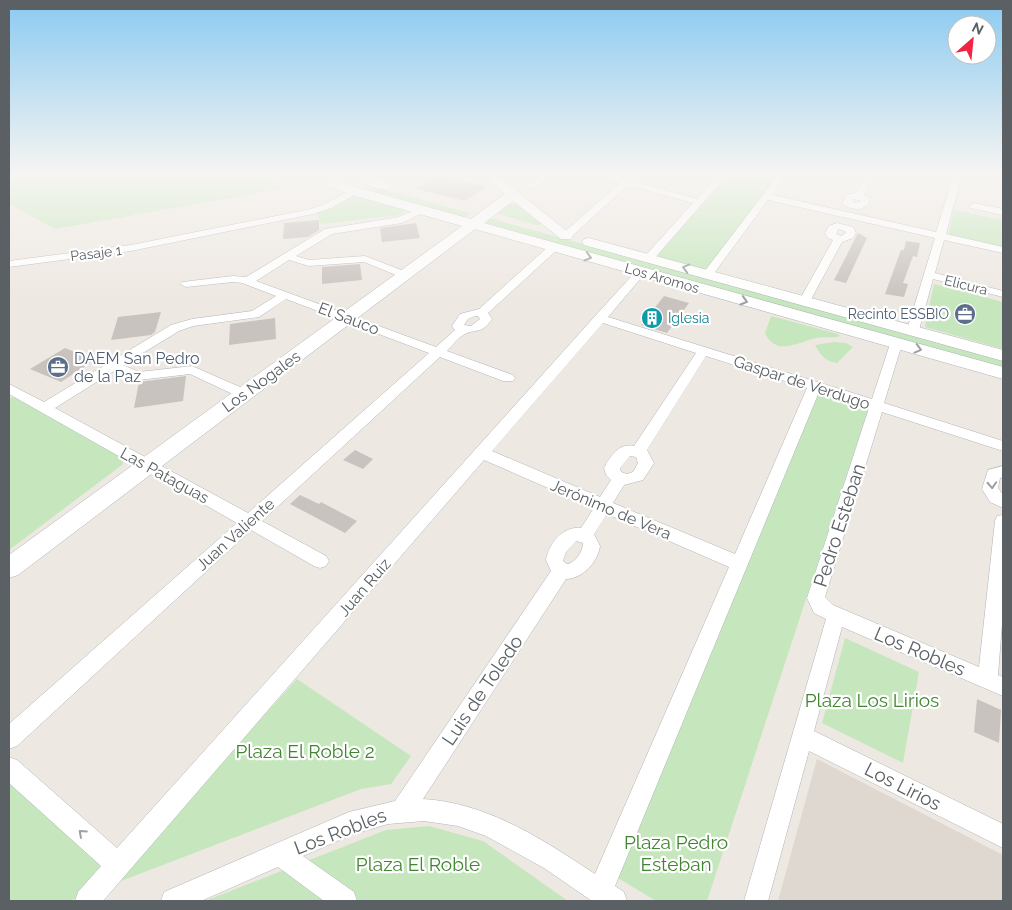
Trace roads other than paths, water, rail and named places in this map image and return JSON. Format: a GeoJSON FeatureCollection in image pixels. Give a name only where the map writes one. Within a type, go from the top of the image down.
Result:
{"type":"FeatureCollection","features":[{"type":"Feature","properties":{"kind":"main road","name":"Los Nogales"},"geometry":{"type":"LineString","coordinates":[[9,568],[348,318],[405,275],[475,216]]}},
{"type":"Feature","properties":{"kind":"main road","name":"Los Aromos"},"geometry":{"type":"LineString","coordinates":[[478,216],[560,242],[645,265],[708,274],[913,330],[991,358],[1003,373]]}},
{"type":"Feature","properties":{"kind":"main road"},"geometry":{"type":"LineString","coordinates":[[536,216],[560,242]]}},
{"type":"Feature","properties":{"kind":"main road","name":"Los Aromos"},"geometry":{"type":"LineString","coordinates":[[645,265],[698,288],[896,344],[991,358]]}},
{"type":"Feature","properties":{"kind":"main road"},"geometry":{"type":"LineString","coordinates":[[698,288],[708,274]]}},
{"type":"Feature","properties":{"kind":"street","name":"Pasaje 1"},"geometry":{"type":"LineString","coordinates":[[9,264],[131,248],[286,216]]}},
{"type":"Feature","properties":{"kind":"street"},"geometry":{"type":"LineString","coordinates":[[248,281],[332,230],[402,220],[409,216]]}},
{"type":"Feature","properties":{"kind":"street","name":"Juan Valiente"},"geometry":{"type":"LineString","coordinates":[[9,738],[462,330],[472,330],[482,324],[486,319],[482,312],[588,216]]}},
{"type":"Feature","properties":{"kind":"street","name":"Juan Ruiz"},"geometry":{"type":"LineString","coordinates":[[86,901],[482,453],[687,216]]}},
{"type":"Feature","properties":{"kind":"street"},"geometry":{"type":"LineString","coordinates":[[708,274],[751,216]]}},
{"type":"Feature","properties":{"kind":"street"},"geometry":{"type":"LineString","coordinates":[[805,301],[838,239],[847,238],[850,235],[851,231],[843,226],[848,216]]}},
{"type":"Feature","properties":{"kind":"street"},"geometry":{"type":"LineString","coordinates":[[855,216],[1003,250]]}},
{"type":"Feature","properties":{"kind":"street"},"geometry":{"type":"LineString","coordinates":[[913,330],[946,216]]}},
{"type":"Feature","properties":{"kind":"street"},"geometry":{"type":"LineString","coordinates":[[288,257],[316,264],[365,260],[405,275]]}},
{"type":"Feature","properties":{"kind":"street","name":"Elicura"},"geometry":{"type":"LineString","coordinates":[[929,275],[1003,294]]}},
{"type":"Feature","properties":{"kind":"street","name":"El Sauco"},"geometry":{"type":"LineString","coordinates":[[186,284],[233,279],[248,281],[508,378]]}},
{"type":"Feature","properties":{"kind":"street"},"geometry":{"type":"LineString","coordinates":[[44,408],[175,328],[192,323],[255,314],[285,294]]}},
{"type":"Feature","properties":{"kind":"street","name":"Gaspar de Verdugo"},"geometry":{"type":"LineString","coordinates":[[600,318],[1003,446]]}},
{"type":"Feature","properties":{"kind":"street","name":"Pedro Esteban"},"geometry":{"type":"LineString","coordinates":[[836,616],[821,607],[816,594],[896,344]]}},
{"type":"Feature","properties":{"kind":"street"},"geometry":{"type":"LineString","coordinates":[[585,535],[620,479],[630,480],[638,476],[646,463],[645,456],[639,451],[703,351]]}},
{"type":"Feature","properties":{"kind":"street"},"geometry":{"type":"LineString","coordinates":[[112,366],[139,376],[192,370],[244,394]]}},
{"type":"Feature","properties":{"kind":"street"},"geometry":{"type":"LineString","coordinates":[[607,897],[740,564],[815,386]]}},
{"type":"Feature","properties":{"kind":"street","name":"Las Pataguas"},"geometry":{"type":"LineString","coordinates":[[9,388],[320,561]]}},
{"type":"Feature","properties":{"kind":"street","name":"Jerónimo de Vera"},"geometry":{"type":"LineString","coordinates":[[482,453],[740,564]]}},
{"type":"Feature","properties":{"kind":"street"},"geometry":{"type":"LineString","coordinates":[[1003,472],[993,474],[990,489],[996,498],[1003,502]]}},
{"type":"Feature","properties":{"kind":"street"},"geometry":{"type":"LineString","coordinates":[[995,684],[1003,521]]}},
{"type":"Feature","properties":{"kind":"street"},"geometry":{"type":"LineString","coordinates":[[585,535],[591,541],[592,546],[581,566],[572,572],[562,570],[555,564],[555,556],[569,536],[585,535]]}},
{"type":"Feature","properties":{"kind":"street","name":"Luis de Toledo"},"geometry":{"type":"LineString","coordinates":[[403,809],[562,570]]}},
{"type":"Feature","properties":{"kind":"street"},"geometry":{"type":"LineString","coordinates":[[756,901],[836,616]]}},
{"type":"Feature","properties":{"kind":"street","name":"Los Robles"},"geometry":{"type":"LineString","coordinates":[[836,616],[995,684]]}},
{"type":"Feature","properties":{"kind":"street","name":"Los Lirios"},"geometry":{"type":"LineString","coordinates":[[802,736],[1003,836]]}},
{"type":"Feature","properties":{"kind":"street"},"geometry":{"type":"LineString","coordinates":[[9,768],[118,865]]}},
{"type":"Feature","properties":{"kind":"street","name":"Los Robles"},"geometry":{"type":"LineString","coordinates":[[173,901],[369,816],[403,809],[458,813],[499,828],[607,897]]}},
{"type":"Feature","properties":{"kind":"street"},"geometry":{"type":"LineString","coordinates":[[280,854],[344,901]]}},
{"type":"Feature","properties":{"kind":"place","name":"Recinto ESSBIO"},"geometry":{"type":"Point","coordinates":[965,314]}},
{"type":"Feature","properties":{"kind":"place","name":"Iglesia"},"geometry":{"type":"Point","coordinates":[652,318]}},
{"type":"Feature","properties":{"kind":"place","name":"DAEM San Pedro de la Paz"},"geometry":{"type":"Point","coordinates":[58,367]}},
{"type":"Feature","properties":{"kind":"park label","name":"Plaza Los Lirios"},"geometry":{"type":"Point","coordinates":[872,700]}},
{"type":"Feature","properties":{"kind":"park label","name":"Plaza El Roble 2"},"geometry":{"type":"Point","coordinates":[305,751]}},
{"type":"Feature","properties":{"kind":"park label","name":"Plaza Pedro Esteban"},"geometry":{"type":"Point","coordinates":[676,853]}},
{"type":"Feature","properties":{"kind":"park label","name":"Plaza El Roble"},"geometry":{"type":"Point","coordinates":[418,864]}}]}
